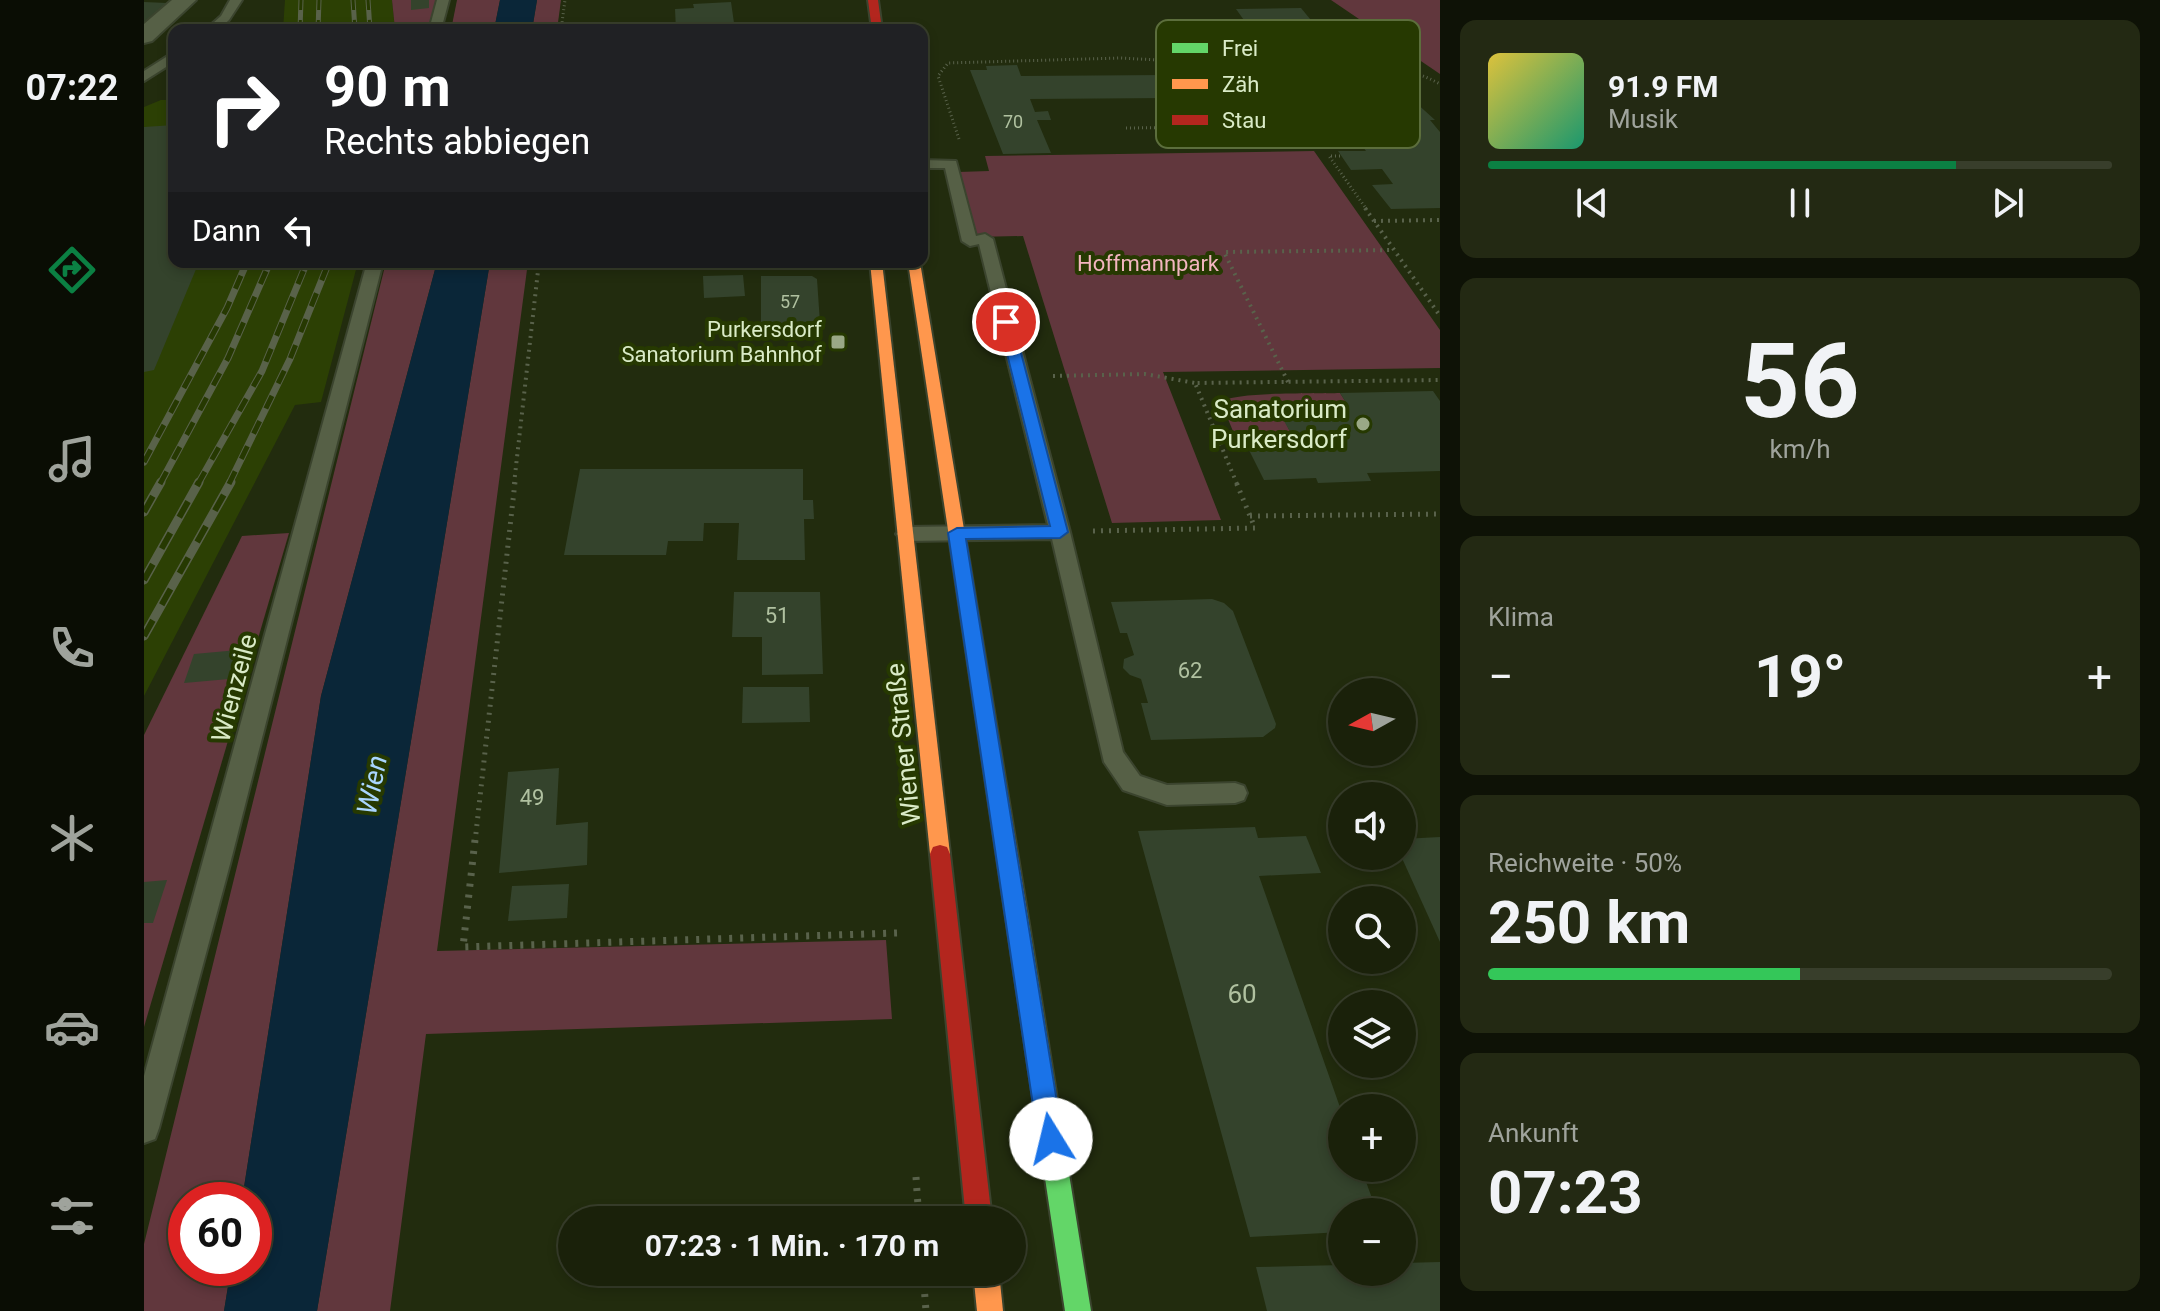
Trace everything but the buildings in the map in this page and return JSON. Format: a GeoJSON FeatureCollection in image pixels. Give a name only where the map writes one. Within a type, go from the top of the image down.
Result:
{"type":"FeatureCollection","features":[{"type":"Feature","properties":{"kind":"main road"},"geometry":{"type":"LineString","coordinates":[[873,0],[876,24]]}},
{"type":"Feature","properties":{"kind":"main road","name":"Wiener Straße"},"geometry":{"type":"LineString","coordinates":[[877,268],[978,1206]]}},
{"type":"Feature","properties":{"kind":"main road"},"geometry":{"type":"LineString","coordinates":[[915,268],[1078,1311]]}},
{"type":"Feature","properties":{"kind":"main road"},"geometry":{"type":"LineString","coordinates":[[987,1286],[990,1311]]}},
{"type":"Feature","properties":{"kind":"street"},"geometry":{"type":"LineString","coordinates":[[144,36],[185,0]]}},
{"type":"Feature","properties":{"kind":"lane"},"geometry":{"type":"LineString","coordinates":[[217,24],[236,0]]}},
{"type":"Feature","properties":{"kind":"lane"},"geometry":{"type":"LineString","coordinates":[[437,24],[443,0]]}},
{"type":"Feature","properties":{"kind":"lane"},"geometry":{"type":"LineString","coordinates":[[144,77],[168,60]]}},
{"type":"Feature","properties":{"kind":"lane"},"geometry":{"type":"LineString","coordinates":[[928,164],[951,164],[970,241],[985,239],[1060,532],[1112,755],[1132,783],[1167,795],[1235,793]]}},
{"type":"Feature","properties":{"kind":"lane","name":"Wienzeile"},"geometry":{"type":"LineString","coordinates":[[144,1128],[222,848],[373,268]]}},
{"type":"Feature","properties":{"kind":"lane"},"geometry":{"type":"LineString","coordinates":[[906,534],[1060,532]]}},
{"type":"Feature","properties":{"kind":"path"},"geometry":{"type":"LineString","coordinates":[[562,24],[565,0]]}},
{"type":"Feature","properties":{"kind":"path"},"geometry":{"type":"LineString","coordinates":[[951,164],[966,164],[938,76],[948,63],[980,60],[1156,61]]}},
{"type":"Feature","properties":{"kind":"path"},"geometry":{"type":"LineString","coordinates":[[1420,74],[1440,84]]}},
{"type":"Feature","properties":{"kind":"path"},"geometry":{"type":"LineString","coordinates":[[1126,128],[1156,128]]}},
{"type":"Feature","properties":{"kind":"path"},"geometry":{"type":"LineString","coordinates":[[1340,156],[1329,156],[1440,316]]}},
{"type":"Feature","properties":{"kind":"path"},"geometry":{"type":"LineString","coordinates":[[1374,221],[1440,220]]}},
{"type":"Feature","properties":{"kind":"path"},"geometry":{"type":"LineString","coordinates":[[1288,382],[1224,252],[1394,250]]}},
{"type":"Feature","properties":{"kind":"path"},"geometry":{"type":"LineString","coordinates":[[538,268],[463,947],[898,933]]}},
{"type":"Feature","properties":{"kind":"path"},"geometry":{"type":"LineString","coordinates":[[1020,377],[1145,374],[1195,383],[1440,380]]}},
{"type":"Feature","properties":{"kind":"path"},"geometry":{"type":"LineString","coordinates":[[1060,532],[1255,528],[1195,383]]}},
{"type":"Feature","properties":{"kind":"path"},"geometry":{"type":"LineString","coordinates":[[1250,516],[1440,514]]}},
{"type":"Feature","properties":{"kind":"path"},"geometry":{"type":"LineString","coordinates":[[924,1286],[926,1311]]}},
{"type":"Feature","properties":{"kind":"shaded area"},"geometry":{"type":"Polygon","coordinates":[[[285,0],[392,0],[394,24],[283,24],[285,0]]]}},
{"type":"Feature","properties":{"kind":"shaded area"},"geometry":{"type":"Polygon","coordinates":[[[168,100],[168,268],[356,268],[321,402],[295,405],[144,696],[144,107],[168,100]]]}},
{"type":"Feature","properties":{"kind":"green space"},"geometry":{"type":"Polygon","coordinates":[[[392,0],[439,0],[433,24],[394,24],[392,0]]]}},
{"type":"Feature","properties":{"kind":"green space"},"geometry":{"type":"Polygon","coordinates":[[[457,0],[500,0],[495,24],[452,24],[457,0]]]}},
{"type":"Feature","properties":{"kind":"green space"},"geometry":{"type":"Polygon","coordinates":[[[537,0],[561,0],[558,24],[533,24],[537,0]]]}},
{"type":"Feature","properties":{"kind":"green space"},"geometry":{"type":"Polygon","coordinates":[[[1331,0],[1440,0],[1440,74],[1420,60],[1420,20],[1360,20],[1331,0]]]}},
{"type":"Feature","properties":{"kind":"green space","name":"Hoffmannpark"},"geometry":{"type":"Polygon","coordinates":[[[1314,151],[1440,330],[1440,368],[1163,372],[1221,520],[1112,523],[1023,236],[975,237],[958,172],[989,171],[985,156],[1314,151]]]}},
{"type":"Feature","properties":{"kind":"green space"},"geometry":{"type":"Polygon","coordinates":[[[385,268],[435,268],[321,696],[245,1182],[168,1182],[168,1286],[228,1286],[224,1311],[144,1311],[144,1244],[385,268]]]}},
{"type":"Feature","properties":{"kind":"green space"},"geometry":{"type":"Polygon","coordinates":[[[489,268],[527,268],[437,951],[886,940],[892,1019],[426,1034],[390,1311],[317,1311],[489,268]]]}},
{"type":"Feature","properties":{"kind":"green space"},"geometry":{"type":"Polygon","coordinates":[[[1340,393],[1349,407],[1279,410],[1294,439],[1237,441],[1221,402],[1243,396],[1340,393]]]}},
{"type":"Feature","properties":{"kind":"green space"},"geometry":{"type":"Polygon","coordinates":[[[289,533],[144,1027],[144,735],[242,536],[289,533]]]}},
{"type":"Feature","properties":{"kind":"water"},"geometry":{"type":"Polygon","coordinates":[[[500,0],[537,0],[533,24],[495,24],[500,0]]]}},
{"type":"Feature","properties":{"kind":"water","name":"Wien"},"geometry":{"type":"Polygon","coordinates":[[[435,268],[489,268],[317,1311],[224,1311],[228,1286],[272,1286],[272,1182],[245,1182],[321,696],[435,268]]]}},
{"type":"Feature","properties":{"kind":"railway"},"geometry":{"type":"LineString","coordinates":[[300,24],[301,0]]}},
{"type":"Feature","properties":{"kind":"railway"},"geometry":{"type":"LineString","coordinates":[[318,24],[319,0]]}},
{"type":"Feature","properties":{"kind":"railway"},"geometry":{"type":"LineString","coordinates":[[353,0],[355,24]]}},
{"type":"Feature","properties":{"kind":"railway"},"geometry":{"type":"LineString","coordinates":[[368,0],[370,24]]}},
{"type":"Feature","properties":{"kind":"railway"},"geometry":{"type":"LineString","coordinates":[[144,462],[227,308],[244,268]]}},
{"type":"Feature","properties":{"kind":"railway"},"geometry":{"type":"LineString","coordinates":[[160,484],[228,358],[267,268]]}},
{"type":"Feature","properties":{"kind":"railway"},"geometry":{"type":"LineString","coordinates":[[198,484],[262,371],[305,268]]}},
{"type":"Feature","properties":{"kind":"railway"},"geometry":{"type":"LineString","coordinates":[[229,484],[290,359],[327,268]]}},
{"type":"Feature","properties":{"kind":"railway"},"geometry":{"type":"LineString","coordinates":[[144,512],[161,482]]}},
{"type":"Feature","properties":{"kind":"railway"},"geometry":{"type":"LineString","coordinates":[[144,580],[199,482]]}},
{"type":"Feature","properties":{"kind":"railway"},"geometry":{"type":"LineString","coordinates":[[144,636],[231,482]]}},
{"type":"Feature","properties":{"kind":"traffic: fast"},"geometry":{"type":"LineString","coordinates":[[1016,912],[1078,1311]]}},
{"type":"Feature","properties":{"kind":"traffic: slow"},"geometry":{"type":"LineString","coordinates":[[877,268],[940,854]]}},
{"type":"Feature","properties":{"kind":"traffic: slow"},"geometry":{"type":"LineString","coordinates":[[915,268],[1016,912]]}},
{"type":"Feature","properties":{"kind":"traffic: slow"},"geometry":{"type":"LineString","coordinates":[[987,1286],[990,1311]]}},
{"type":"Feature","properties":{"kind":"traffic: jam"},"geometry":{"type":"LineString","coordinates":[[873,0],[876,24]]}},
{"type":"Feature","properties":{"kind":"traffic: jam"},"geometry":{"type":"LineString","coordinates":[[940,854],[978,1206]]}},
{"type":"Feature","properties":{"kind":"place","name":"Purkersdorf Sanatorium Bahnhof"},"geometry":{"type":"Point","coordinates":[838,342]}},
{"type":"Feature","properties":{"kind":"place","name":"Sanatorium Purkersdorf"},"geometry":{"type":"Point","coordinates":[1363,424]}},
{"type":"Feature","properties":{"kind":"route"},"geometry":{"type":"LineString","coordinates":[[1006,322],[1060,532],[957,533],[1051,1139]]}}]}
